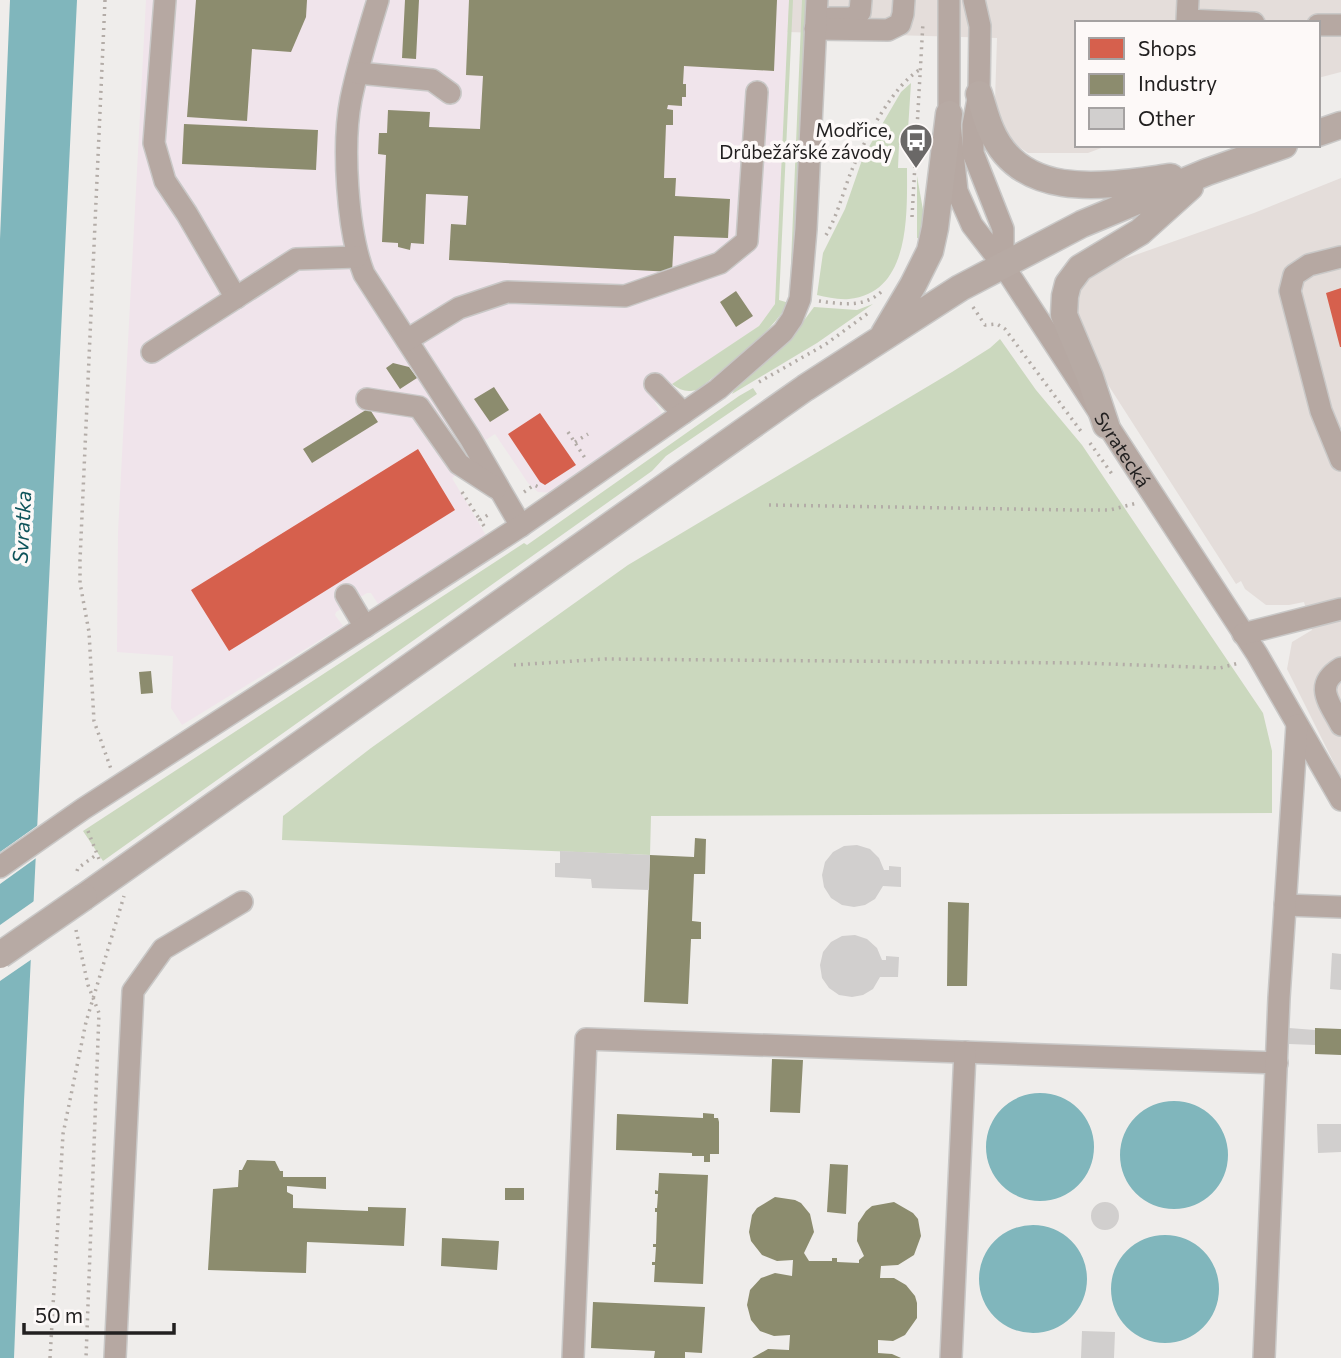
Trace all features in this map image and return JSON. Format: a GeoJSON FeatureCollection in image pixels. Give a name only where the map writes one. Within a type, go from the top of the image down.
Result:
{"type":"FeatureCollection","features":[{"type":"Feature","properties":{"kind":"main road"},"geometry":{"type":"LineString","coordinates":[[979,94],[991,130],[1002,148],[1018,166],[1040,178],[1091,187],[1207,172]]}},
{"type":"Feature","properties":{"kind":"main road"},"geometry":{"type":"LineString","coordinates":[[881,338],[930,251],[949,114]]}},
{"type":"Feature","properties":{"kind":"main road"},"geometry":{"type":"LineString","coordinates":[[1320,133],[1341,125]]}},
{"type":"Feature","properties":{"kind":"main road"},"geometry":{"type":"LineString","coordinates":[[0,955],[784,403],[960,288],[1082,224],[1207,172],[1278,147]]}},
{"type":"Feature","properties":{"kind":"main road"},"geometry":{"type":"LineString","coordinates":[[1106,425],[1064,314],[1068,284],[1080,268],[1140,232],[1207,172]]}},
{"type":"Feature","properties":{"kind":"street"},"geometry":{"type":"LineString","coordinates":[[164,0],[154,143],[165,181],[236,298]]}},
{"type":"Feature","properties":{"kind":"street"},"geometry":{"type":"LineString","coordinates":[[377,0],[351,101],[348,157],[351,217],[357,257],[364,274],[521,526]]}},
{"type":"Feature","properties":{"kind":"street"},"geometry":{"type":"LineString","coordinates":[[816,16],[852,18],[860,12],[861,0]]}},
{"type":"Feature","properties":{"kind":"street"},"geometry":{"type":"LineString","coordinates":[[816,16],[888,30],[900,24],[904,0]]}},
{"type":"Feature","properties":{"kind":"street","name":"Svratecká"},"geometry":{"type":"LineString","coordinates":[[949,0],[949,114],[955,179],[961,202],[972,225],[1003,265],[1154,496],[1238,644],[1297,726],[1341,800]]}},
{"type":"Feature","properties":{"kind":"street"},"geometry":{"type":"LineString","coordinates":[[974,0],[980,26],[979,94],[973,125],[973,153],[1003,229],[1003,265]]}},
{"type":"Feature","properties":{"kind":"street"},"geometry":{"type":"LineString","coordinates":[[980,26],[988,0]]}},
{"type":"Feature","properties":{"kind":"street"},"geometry":{"type":"LineString","coordinates":[[1188,0],[1187,20],[1209,21]]}},
{"type":"Feature","properties":{"kind":"street"},"geometry":{"type":"LineString","coordinates":[[0,867],[66,820],[521,526],[718,389],[783,332],[800,299],[816,16]]}},
{"type":"Feature","properties":{"kind":"street"},"geometry":{"type":"LineString","coordinates":[[1320,25],[1341,25]]}},
{"type":"Feature","properties":{"kind":"street"},"geometry":{"type":"LineString","coordinates":[[358,73],[432,80],[450,93]]}},
{"type":"Feature","properties":{"kind":"street"},"geometry":{"type":"LineString","coordinates":[[407,340],[459,307],[507,292],[625,296],[720,263],[747,241],[757,92]]}},
{"type":"Feature","properties":{"kind":"street"},"geometry":{"type":"LineString","coordinates":[[152,352],[296,259],[357,257]]}},
{"type":"Feature","properties":{"kind":"street"},"geometry":{"type":"LineString","coordinates":[[1341,257],[1309,265],[1294,275],[1290,291],[1321,411],[1341,460]]}},
{"type":"Feature","properties":{"kind":"street"},"geometry":{"type":"LineString","coordinates":[[656,384],[683,413]]}},
{"type":"Feature","properties":{"kind":"street"},"geometry":{"type":"LineString","coordinates":[[368,399],[419,407],[458,464],[500,491]]}},
{"type":"Feature","properties":{"kind":"street"},"geometry":{"type":"LineString","coordinates":[[346,595],[365,627]]}},
{"type":"Feature","properties":{"kind":"street"},"geometry":{"type":"LineString","coordinates":[[1238,644],[1341,609]]}},
{"type":"Feature","properties":{"kind":"street"},"geometry":{"type":"LineString","coordinates":[[1341,667],[1330,676],[1324,688],[1341,725]]}},
{"type":"Feature","properties":{"kind":"street"},"geometry":{"type":"LineString","coordinates":[[1264,1358],[1276,1063],[1297,726]]}},
{"type":"Feature","properties":{"kind":"street"},"geometry":{"type":"LineString","coordinates":[[115,1358],[133,991],[163,949],[242,902]]}},
{"type":"Feature","properties":{"kind":"street"},"geometry":{"type":"LineString","coordinates":[[1285,905],[1341,907]]}},
{"type":"Feature","properties":{"kind":"street"},"geometry":{"type":"LineString","coordinates":[[573,1358],[586,1039],[1276,1063]]}},
{"type":"Feature","properties":{"kind":"street"},"geometry":{"type":"LineString","coordinates":[[951,1358],[965,1052]]}},
{"type":"Feature","properties":{"kind":"path"},"geometry":{"type":"LineString","coordinates":[[105,0],[80,583],[89,632],[94,722],[117,788]]}},
{"type":"Feature","properties":{"kind":"path"},"geometry":{"type":"LineString","coordinates":[[912,223],[923,12]]}},
{"type":"Feature","properties":{"kind":"path"},"geometry":{"type":"LineString","coordinates":[[824,238],[855,163],[875,126],[902,83],[921,69]]}},
{"type":"Feature","properties":{"kind":"path"},"geometry":{"type":"LineString","coordinates":[[800,299],[850,305],[877,296],[886,288]]}},
{"type":"Feature","properties":{"kind":"path"},"geometry":{"type":"LineString","coordinates":[[755,384],[826,344],[876,307]]}},
{"type":"Feature","properties":{"kind":"path"},"geometry":{"type":"LineString","coordinates":[[1005,329],[1114,475]]}},
{"type":"Feature","properties":{"kind":"path"},"geometry":{"type":"LineString","coordinates":[[575,442],[588,434]]}},
{"type":"Feature","properties":{"kind":"path"},"geometry":{"type":"LineString","coordinates":[[461,489],[480,520]]}},
{"type":"Feature","properties":{"kind":"path"},"geometry":{"type":"LineString","coordinates":[[1128,495],[1134,505]]}},
{"type":"Feature","properties":{"kind":"path"},"geometry":{"type":"LineString","coordinates":[[769,506],[1073,510],[1134,505],[1154,496]]}},
{"type":"Feature","properties":{"kind":"path"},"geometry":{"type":"LineString","coordinates":[[514,665],[605,659],[1082,663],[1220,668],[1248,659],[1238,644]]}},
{"type":"Feature","properties":{"kind":"path"},"geometry":{"type":"LineString","coordinates":[[77,871],[96,855]]}},
{"type":"Feature","properties":{"kind":"path"},"geometry":{"type":"LineString","coordinates":[[50,1358],[62,1134],[78,1053],[125,890],[117,874]]}},
{"type":"Feature","properties":{"kind":"path"},"geometry":{"type":"LineString","coordinates":[[75,928],[99,1013],[86,1358]]}},
{"type":"Feature","properties":{"kind":"shaded area"},"geometry":{"type":"Polygon","coordinates":[[[146,0],[789,0],[775,304],[759,326],[672,384],[655,403],[663,415],[559,493],[538,492],[528,483],[495,434],[466,453],[471,464],[452,478],[487,537],[378,604],[371,593],[367,593],[336,612],[335,615],[343,626],[182,725],[171,708],[173,656],[117,652],[118,532],[146,0]]]}},
{"type":"Feature","properties":{"kind":"shaded area"},"geometry":{"type":"Polygon","coordinates":[[[789,0],[1341,0],[1341,72],[1320,77],[1320,21],[1075,21],[1075,147],[1104,147],[1088,153],[1028,153],[1016,145],[1006,132],[998,113],[995,101],[997,38],[787,32],[789,0]]]}},
{"type":"Feature","properties":{"kind":"shaded area"},"geometry":{"type":"Polygon","coordinates":[[[1341,178],[1341,777],[1287,669],[1292,642],[1312,630],[1304,602],[1266,605],[1245,589],[1241,581],[1236,584],[1080,344],[1073,287],[1107,265],[1254,213],[1341,178]]]}},
{"type":"Feature","properties":{"kind":"green space"},"geometry":{"type":"Polygon","coordinates":[[[789,0],[793,0],[779,300],[789,303],[770,327],[736,359],[699,389],[685,391],[672,384],[759,326],[775,304],[789,0]]]}},
{"type":"Feature","properties":{"kind":"green space"},"geometry":{"type":"Polygon","coordinates":[[[802,0],[806,0],[793,288],[790,287],[802,0]]]}},
{"type":"Feature","properties":{"kind":"green space"},"geometry":{"type":"Polygon","coordinates":[[[911,83],[907,145],[899,145],[898,168],[907,168],[907,207],[901,248],[895,267],[884,282],[869,293],[849,299],[817,295],[823,253],[845,209],[863,157],[901,92],[911,83]]]}},
{"type":"Feature","properties":{"kind":"green space"},"geometry":{"type":"Polygon","coordinates":[[[917,176],[926,227],[924,240],[917,238],[917,176]]]}},
{"type":"Feature","properties":{"kind":"green space"},"geometry":{"type":"Polygon","coordinates":[[[873,304],[817,343],[732,394],[737,385],[787,343],[814,307],[857,310],[873,304]]]}},
{"type":"Feature","properties":{"kind":"green space"},"geometry":{"type":"Polygon","coordinates":[[[1000,339],[1036,390],[1082,445],[1263,713],[1272,751],[1272,813],[651,816],[650,855],[282,840],[283,816],[371,748],[628,565],[952,372],[1000,339]]]}},
{"type":"Feature","properties":{"kind":"green space"},"geometry":{"type":"Polygon","coordinates":[[[753,388],[757,394],[666,456],[652,471],[103,861],[83,831],[524,543],[527,545],[753,388]]]}},
{"type":"Feature","properties":{"kind":"water","name":"Svratka"},"geometry":{"type":"Polygon","coordinates":[[[10,0],[77,0],[14,1358],[0,1358],[0,239],[10,0]]]}},
{"type":"Feature","properties":{"kind":"water"},"geometry":{"type":"Polygon","coordinates":[[[1040,1093],[1061,1097],[1078,1109],[1090,1126],[1094,1147],[1090,1168],[1078,1185],[1061,1197],[1040,1201],[1019,1197],[1002,1185],[990,1168],[986,1147],[990,1126],[1002,1109],[1019,1097],[1040,1093]]]}},
{"type":"Feature","properties":{"kind":"water"},"geometry":{"type":"Polygon","coordinates":[[[1174,1101],[1195,1105],[1212,1117],[1224,1134],[1228,1155],[1224,1176],[1212,1193],[1195,1205],[1174,1209],[1153,1205],[1136,1193],[1124,1176],[1120,1155],[1124,1134],[1136,1117],[1153,1105],[1174,1101]]]}},
{"type":"Feature","properties":{"kind":"water"},"geometry":{"type":"Polygon","coordinates":[[[1033,1225],[1054,1229],[1071,1241],[1083,1258],[1087,1279],[1083,1300],[1071,1317],[1054,1329],[1033,1333],[1012,1329],[995,1317],[983,1300],[979,1279],[983,1258],[995,1241],[1012,1229],[1033,1225]]]}},
{"type":"Feature","properties":{"kind":"water"},"geometry":{"type":"Polygon","coordinates":[[[1165,1235],[1186,1239],[1203,1251],[1215,1268],[1219,1289],[1215,1310],[1203,1327],[1186,1339],[1165,1343],[1144,1339],[1127,1327],[1115,1310],[1111,1289],[1115,1268],[1127,1251],[1144,1239],[1165,1235]]]}},
{"type":"Feature","properties":{"kind":"pier"},"geometry":{"type":"Polygon","coordinates":[[[41,823],[39,856],[0,884],[0,852],[41,823]]]}},
{"type":"Feature","properties":{"kind":"pier"},"geometry":{"type":"Polygon","coordinates":[[[37,899],[35,957],[0,981],[0,925],[37,899]]]}},
{"type":"Feature","properties":{"kind":"building: Shops"},"geometry":{"type":"Polygon","coordinates":[[[1341,288],[1341,347],[1340,347],[1326,293],[1341,288]]]}},
{"type":"Feature","properties":{"kind":"building: Shops"},"geometry":{"type":"Polygon","coordinates":[[[540,413],[576,465],[545,485],[540,482],[508,434],[540,413]]]}},
{"type":"Feature","properties":{"kind":"building: Shops"},"geometry":{"type":"Polygon","coordinates":[[[418,449],[455,510],[229,651],[191,590],[418,449]]]}},
{"type":"Feature","properties":{"kind":"building: Industry"},"geometry":{"type":"Polygon","coordinates":[[[196,0],[307,0],[306,17],[291,52],[252,49],[247,121],[187,117],[196,0]]]}},
{"type":"Feature","properties":{"kind":"building: Industry"},"geometry":{"type":"Polygon","coordinates":[[[405,0],[419,0],[416,59],[402,58],[405,0]]]}},
{"type":"Feature","properties":{"kind":"building: Industry"},"geometry":{"type":"Polygon","coordinates":[[[469,0],[777,0],[774,71],[684,66],[683,84],[686,84],[686,97],[682,97],[682,106],[668,105],[667,109],[673,110],[673,125],[666,125],[664,178],[676,178],[675,196],[730,199],[728,238],[674,236],[672,272],[449,260],[451,224],[466,225],[468,196],[426,194],[424,244],[411,243],[410,250],[398,247],[398,243],[382,242],[386,155],[378,154],[379,133],[387,133],[388,110],[430,112],[429,127],[480,129],[483,76],[466,75],[469,0]]]}},
{"type":"Feature","properties":{"kind":"building: Industry"},"geometry":{"type":"Polygon","coordinates":[[[184,124],[318,130],[316,170],[182,164],[184,124]]]}},
{"type":"Feature","properties":{"kind":"building: Industry"},"geometry":{"type":"Polygon","coordinates":[[[736,291],[753,316],[736,327],[720,302],[736,291]]]}},
{"type":"Feature","properties":{"kind":"building: Industry"},"geometry":{"type":"Polygon","coordinates":[[[393,363],[409,367],[417,378],[400,389],[386,368],[393,363]]]}},
{"type":"Feature","properties":{"kind":"building: Industry"},"geometry":{"type":"Polygon","coordinates":[[[494,387],[509,410],[490,422],[474,399],[494,387]]]}},
{"type":"Feature","properties":{"kind":"building: Industry"},"geometry":{"type":"Polygon","coordinates":[[[369,408],[378,422],[312,463],[303,449],[369,408]]]}},
{"type":"Feature","properties":{"kind":"building: Industry"},"geometry":{"type":"Polygon","coordinates":[[[151,671],[153,693],[141,694],[139,672],[151,671]]]}},
{"type":"Feature","properties":{"kind":"building: Industry"},"geometry":{"type":"Polygon","coordinates":[[[695,838],[706,839],[705,874],[694,874],[692,921],[701,922],[701,939],[691,939],[688,1004],[644,1002],[650,855],[694,857],[695,838]]]}},
{"type":"Feature","properties":{"kind":"building: Industry"},"geometry":{"type":"Polygon","coordinates":[[[948,902],[969,903],[967,986],[947,986],[948,902]]]}},
{"type":"Feature","properties":{"kind":"building: Industry"},"geometry":{"type":"Polygon","coordinates":[[[1315,1028],[1341,1029],[1341,1055],[1315,1054],[1315,1028]]]}},
{"type":"Feature","properties":{"kind":"building: Industry"},"geometry":{"type":"Polygon","coordinates":[[[772,1059],[803,1060],[800,1113],[770,1112],[772,1059]]]}},
{"type":"Feature","properties":{"kind":"building: Industry"},"geometry":{"type":"Polygon","coordinates":[[[703,1113],[714,1114],[714,1118],[718,1118],[719,1122],[719,1154],[710,1154],[710,1162],[704,1162],[704,1156],[692,1156],[692,1153],[616,1150],[617,1114],[703,1118],[703,1113]]]}},
{"type":"Feature","properties":{"kind":"building: Industry"},"geometry":{"type":"Polygon","coordinates":[[[247,1160],[275,1161],[280,1171],[283,1171],[283,1177],[326,1177],[326,1189],[287,1186],[287,1192],[293,1195],[293,1208],[368,1211],[368,1207],[406,1208],[404,1246],[307,1242],[306,1273],[208,1270],[213,1189],[238,1187],[239,1170],[242,1170],[247,1160]]]}},
{"type":"Feature","properties":{"kind":"building: Industry"},"geometry":{"type":"Polygon","coordinates":[[[830,1164],[848,1165],[846,1214],[827,1212],[830,1164]]]}},
{"type":"Feature","properties":{"kind":"building: Industry"},"geometry":{"type":"Polygon","coordinates":[[[659,1173],[708,1175],[703,1284],[654,1282],[655,1265],[652,1265],[652,1262],[655,1262],[656,1247],[653,1247],[653,1244],[656,1244],[655,1208],[658,1194],[655,1194],[655,1190],[658,1191],[659,1173]]]}},
{"type":"Feature","properties":{"kind":"building: Industry"},"geometry":{"type":"Polygon","coordinates":[[[505,1188],[524,1188],[524,1200],[505,1200],[505,1188]]]}},
{"type":"Feature","properties":{"kind":"building: Industry"},"geometry":{"type":"Polygon","coordinates":[[[775,1197],[795,1200],[810,1214],[814,1232],[804,1253],[809,1261],[832,1261],[832,1258],[837,1258],[837,1262],[859,1263],[864,1256],[857,1241],[858,1223],[872,1206],[894,1202],[918,1219],[921,1236],[914,1255],[898,1265],[881,1266],[880,1278],[894,1278],[906,1285],[917,1303],[917,1318],[905,1335],[893,1341],[878,1340],[878,1353],[901,1358],[752,1358],[768,1349],[789,1350],[790,1335],[774,1336],[760,1331],[751,1320],[747,1305],[750,1290],[761,1278],[775,1273],[792,1276],[793,1260],[777,1261],[762,1255],[751,1241],[749,1232],[752,1215],[757,1208],[775,1197]]]}},
{"type":"Feature","properties":{"kind":"building: Industry"},"geometry":{"type":"Polygon","coordinates":[[[442,1238],[499,1241],[497,1270],[441,1266],[442,1238]]]}},
{"type":"Feature","properties":{"kind":"building: Industry"},"geometry":{"type":"Polygon","coordinates":[[[593,1302],[705,1307],[702,1353],[685,1352],[685,1358],[654,1358],[655,1351],[591,1348],[593,1302]]]}},
{"type":"Feature","properties":{"kind":"building: Other"},"geometry":{"type":"Polygon","coordinates":[[[857,845],[870,849],[879,858],[884,870],[889,870],[889,866],[901,867],[901,887],[883,886],[875,899],[854,907],[842,905],[831,898],[824,887],[822,875],[825,862],[833,852],[844,846],[857,845]]]}},
{"type":"Feature","properties":{"kind":"building: Other"},"geometry":{"type":"Polygon","coordinates":[[[560,851],[650,855],[649,890],[592,888],[591,879],[555,877],[555,863],[560,863],[560,851]]]}},
{"type":"Feature","properties":{"kind":"building: Other"},"geometry":{"type":"Polygon","coordinates":[[[855,935],[867,939],[877,948],[882,960],[886,960],[886,956],[899,957],[898,977],[880,977],[873,989],[863,995],[839,995],[829,988],[822,978],[820,965],[823,952],[831,942],[842,936],[855,935]]]}},
{"type":"Feature","properties":{"kind":"building: Other"},"geometry":{"type":"Polygon","coordinates":[[[1332,953],[1341,954],[1341,990],[1330,989],[1332,953]]]}},
{"type":"Feature","properties":{"kind":"building: Other"},"geometry":{"type":"Polygon","coordinates":[[[1289,1028],[1315,1030],[1315,1045],[1289,1044],[1289,1028]]]}},
{"type":"Feature","properties":{"kind":"building: Other"},"geometry":{"type":"Polygon","coordinates":[[[1317,1124],[1341,1124],[1341,1152],[1318,1153],[1317,1124]]]}},
{"type":"Feature","properties":{"kind":"building: Other"},"geometry":{"type":"Polygon","coordinates":[[[1105,1202],[1115,1206],[1119,1216],[1115,1226],[1105,1230],[1095,1226],[1091,1216],[1095,1206],[1105,1202]]]}},
{"type":"Feature","properties":{"kind":"building: Other"},"geometry":{"type":"Polygon","coordinates":[[[1082,1331],[1115,1332],[1114,1358],[1081,1358],[1082,1331]]]}},
{"type":"Feature","properties":{"kind":"place","name":"Modřice, Drůbežářské závody"},"geometry":{"type":"Point","coordinates":[916,170]}}]}
